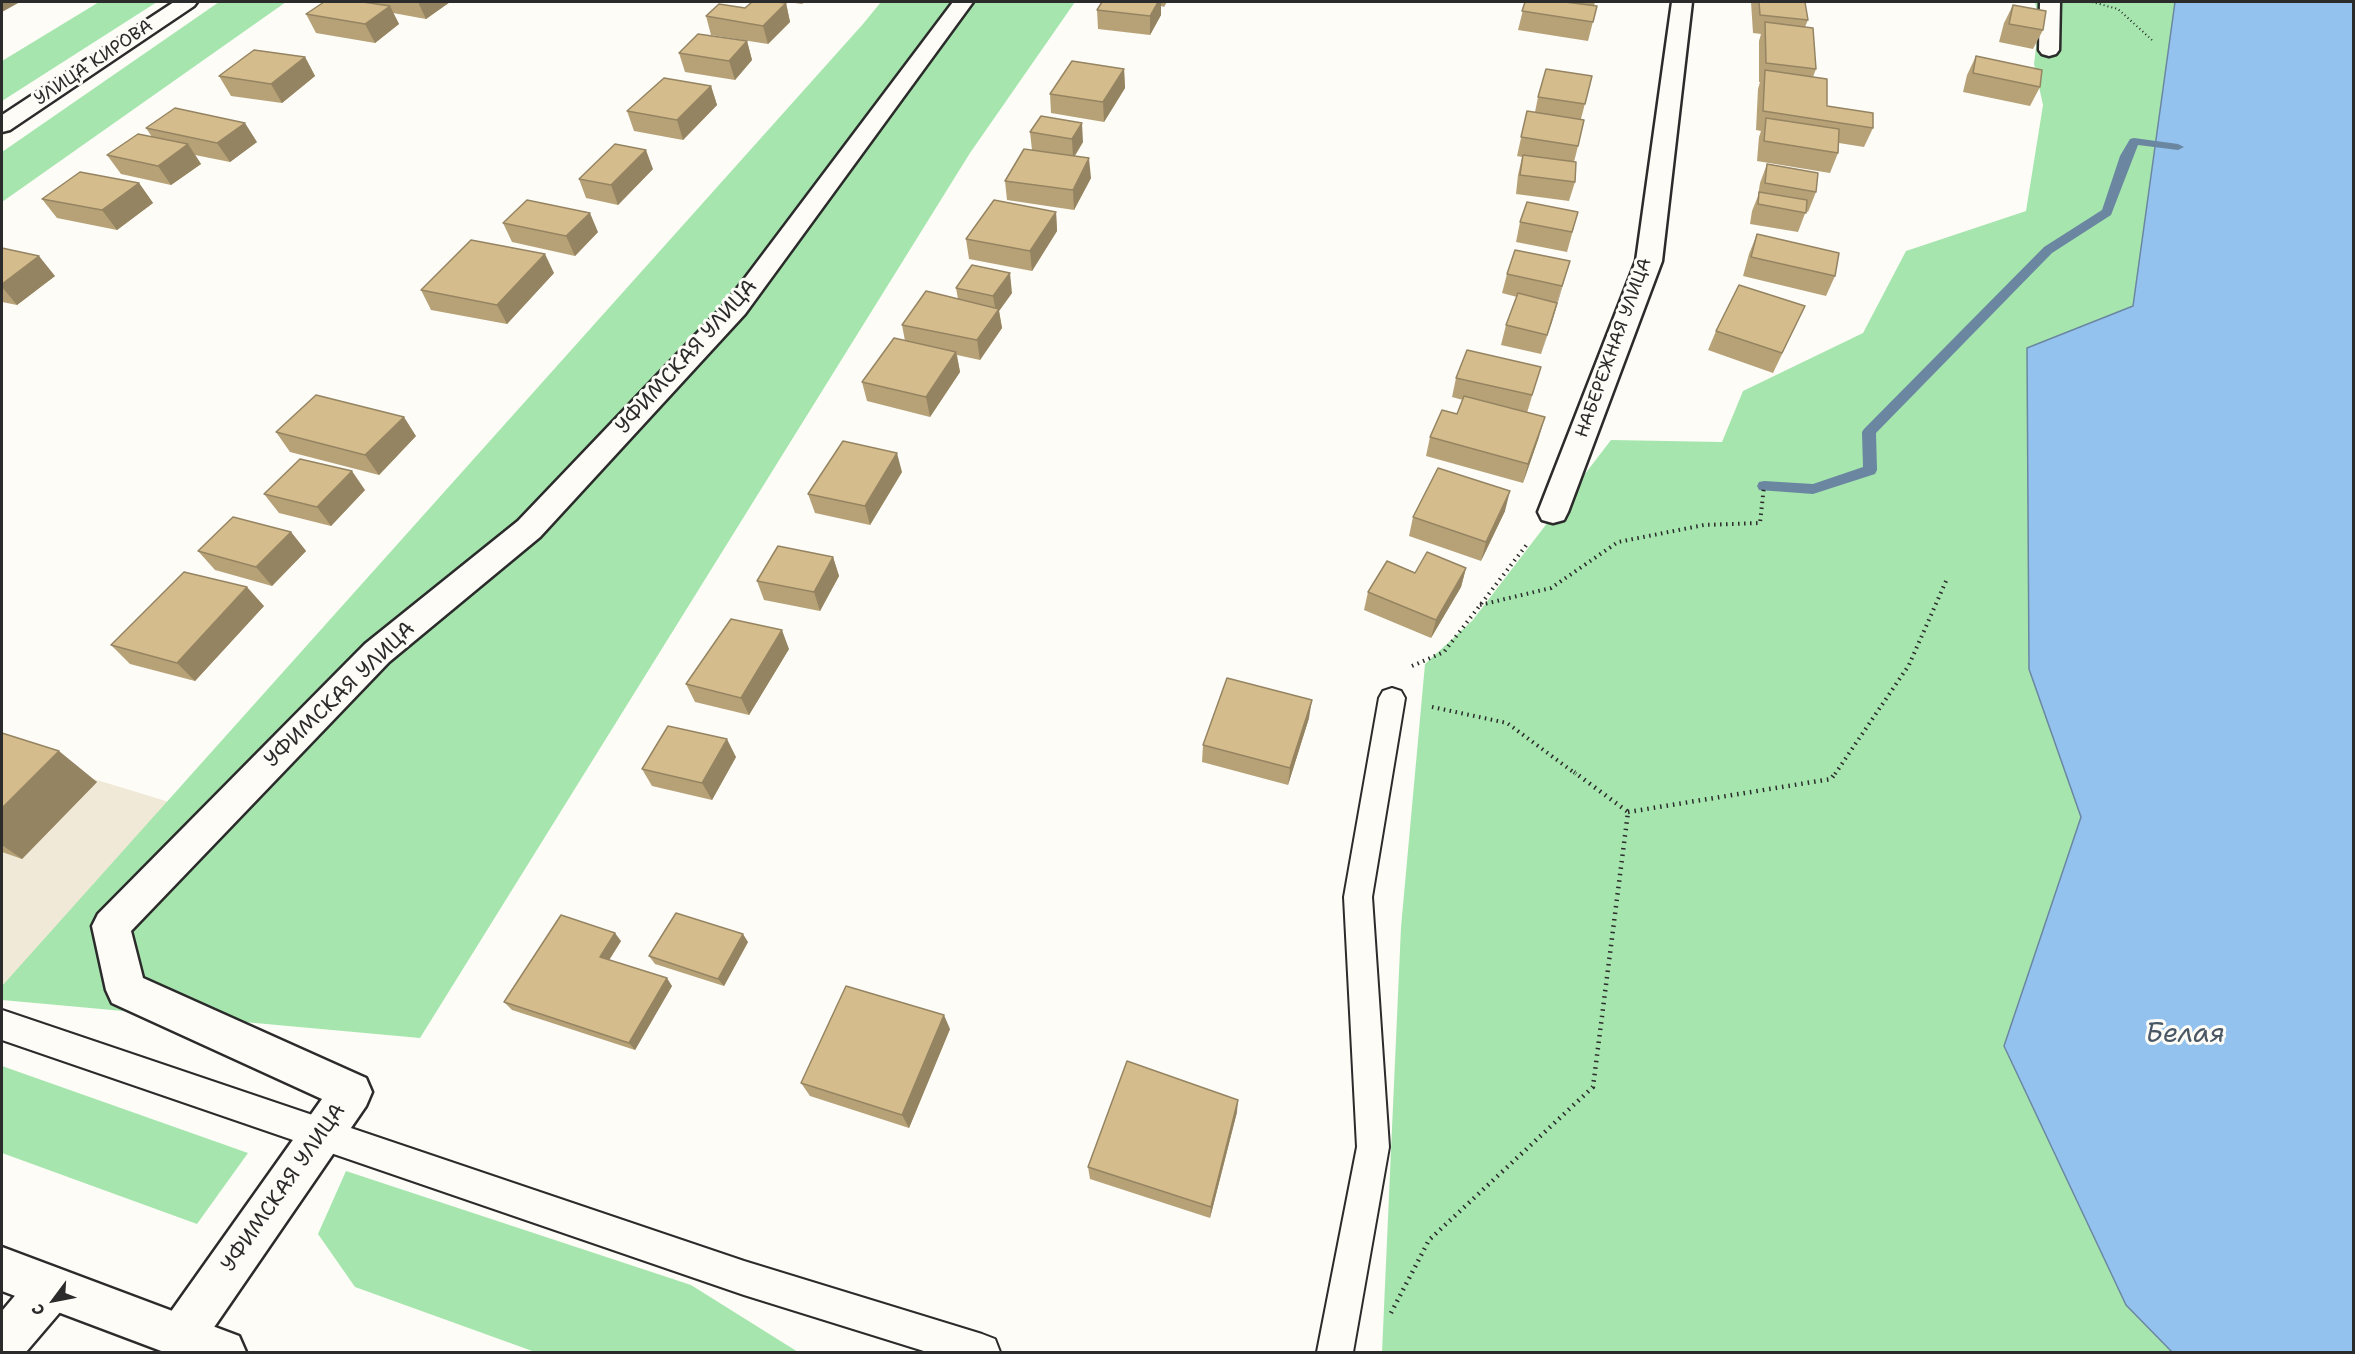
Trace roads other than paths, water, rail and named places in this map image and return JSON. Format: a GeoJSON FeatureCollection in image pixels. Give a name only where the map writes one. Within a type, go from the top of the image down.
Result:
{"type":"FeatureCollection","features":[{"type":"Feature","properties":{"kind":"street","name":"УЛИЦА КИРОВА"},"geometry":{"type":"LineString","coordinates":[[2,125],[187,2]]}},
{"type":"Feature","properties":{"kind":"street","name":"УФИМСКАЯ УЛИЦА"},"geometry":{"type":"LineString","coordinates":[[181,1336],[351,1092],[126,990],[111,926],[377,653],[529,529],[736,308],[963,2]]}},
{"type":"Feature","properties":{"kind":"street","name":"НАБЕРЕЖНАЯ УЛИЦА"},"geometry":{"type":"LineString","coordinates":[[1553,512],[1649,261],[1682,2]]}},
{"type":"Feature","properties":{"kind":"street"},"geometry":{"type":"LineString","coordinates":[[2049,50],[2050,2]]}},
{"type":"Feature","properties":{"kind":"street"},"geometry":{"type":"LineString","coordinates":[[2,1269],[223,1353]]}},
{"type":"Feature","properties":{"kind":"street"},"geometry":{"type":"LineString","coordinates":[[2,1346],[51,1288]]}},
{"type":"Feature","properties":{"kind":"lane"},"geometry":{"type":"LineString","coordinates":[[1335,1353],[1373,1147],[1358,897],[1392,698]]}},
{"type":"Feature","properties":{"kind":"lane"},"geometry":{"type":"LineString","coordinates":[[2,1025],[744,1278],[982,1353]]}},
{"type":"Feature","properties":{"kind":"water","name":"Белая"},"geometry":{"type":"Polygon","coordinates":[[[2175,2],[2353,2],[2353,1352],[2172,1352],[2126,1305],[2004,1046],[2081,817],[2029,669],[2027,348],[2133,306],[2175,2]]]}},
{"type":"Feature","properties":{"kind":"waterway"},"geometry":{"type":"LineString","coordinates":[[1764,486],[1813,489],[1870,470],[1869,432],[2048,250],[2107,212],[2126,156],[2134,141],[2178,147]]}}]}
